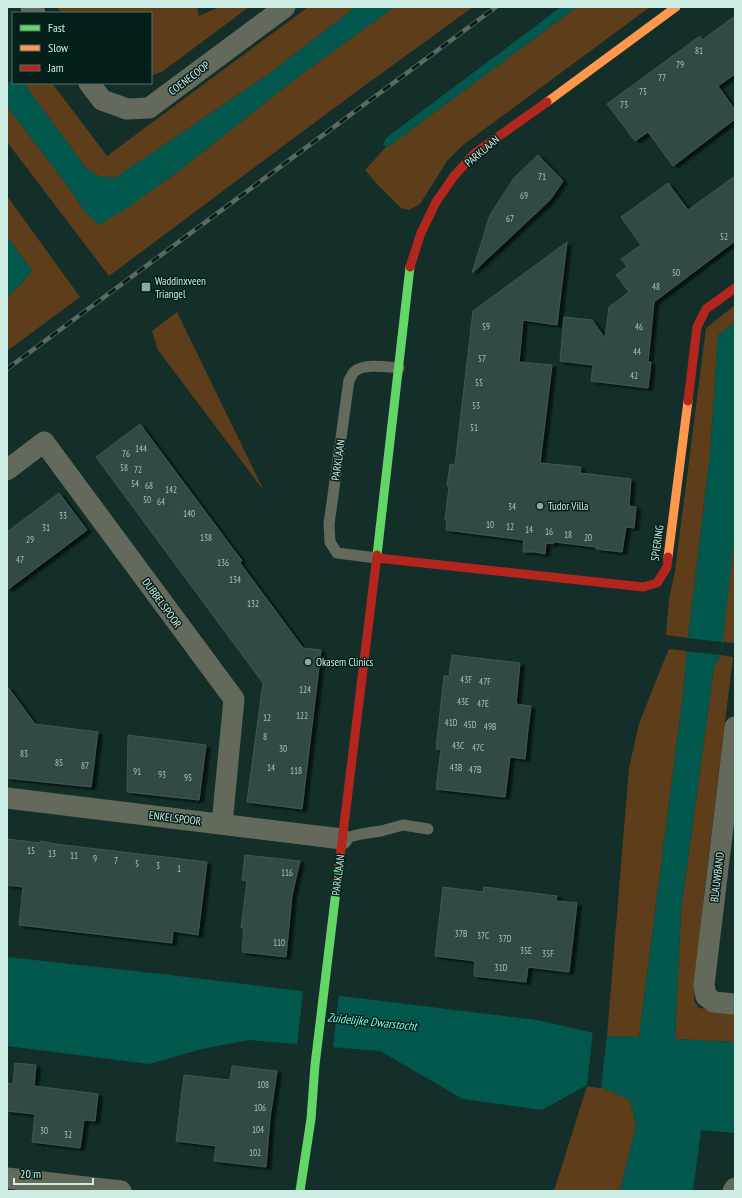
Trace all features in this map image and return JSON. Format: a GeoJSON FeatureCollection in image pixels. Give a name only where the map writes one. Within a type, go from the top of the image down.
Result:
{"type":"FeatureCollection","features":[{"type":"Feature","properties":{"kind":"street","name":"COENECOOP"},"geometry":{"type":"LineString","coordinates":[[90,84],[102,100],[127,109],[150,108],[285,7]]}},
{"type":"Feature","properties":{"kind":"street","name":"PARKLAAN"},"geometry":{"type":"LineString","coordinates":[[300,1191],[311,1119],[315,1065],[410,266],[421,233],[436,202],[454,176],[475,153],[676,7]]}},
{"type":"Feature","properties":{"kind":"street","name":"SPIERING"},"geometry":{"type":"LineString","coordinates":[[376,558],[643,587],[657,583],[667,567],[697,327],[706,309],[735,288]]}},
{"type":"Feature","properties":{"kind":"street","name":"DUBBELSPOOR"},"geometry":{"type":"LineString","coordinates":[[7,470],[44,442],[234,699],[222,824]]}},
{"type":"Feature","properties":{"kind":"street","name":"BLAUWBAND"},"geometry":{"type":"LineString","coordinates":[[735,727],[704,985],[706,996],[714,1002],[735,1004]]}},
{"type":"Feature","properties":{"kind":"street","name":"ENKELSPOOR"},"geometry":{"type":"LineString","coordinates":[[7,798],[342,839]]}},
{"type":"Feature","properties":{"kind":"street"},"geometry":{"type":"LineString","coordinates":[[7,1178],[121,1191]]}},
{"type":"Feature","properties":{"kind":"lane","name":"PARKLAAN"},"geometry":{"type":"LineString","coordinates":[[376,558],[337,553],[330,542],[329,524],[349,380],[353,373],[361,368],[399,368]]}},
{"type":"Feature","properties":{"kind":"lane"},"geometry":{"type":"LineString","coordinates":[[342,839],[403,825],[428,830]]}},
{"type":"Feature","properties":{"kind":"shaded area"},"geometry":{"type":"Polygon","coordinates":[[[57,7],[197,7],[199,16],[219,7],[249,7],[163,71],[152,76],[152,12],[60,12],[57,7]]]}},
{"type":"Feature","properties":{"kind":"shaded area"},"geometry":{"type":"Polygon","coordinates":[[[308,7],[356,7],[263,78],[115,178],[99,176],[87,169],[25,85],[22,84],[53,84],[107,156],[308,7]]]}},
{"type":"Feature","properties":{"kind":"shaded area"},"geometry":{"type":"Polygon","coordinates":[[[394,7],[473,7],[353,94],[109,276],[7,142],[7,106],[61,177],[86,213],[161,184],[291,82],[394,7]]]}},
{"type":"Feature","properties":{"kind":"shaded area"},"geometry":{"type":"Polygon","coordinates":[[[577,7],[650,7],[463,145],[447,161],[420,204],[409,210],[401,208],[365,170],[386,147],[577,7]]]}},
{"type":"Feature","properties":{"kind":"shaded area"},"geometry":{"type":"Polygon","coordinates":[[[7,196],[80,297],[7,351],[7,297],[32,271],[7,236],[7,196]]]}},
{"type":"Feature","properties":{"kind":"shaded area"},"geometry":{"type":"Polygon","coordinates":[[[735,305],[735,322],[718,335],[710,455],[688,638],[666,635],[669,599],[675,571],[706,328],[735,305]]]}},
{"type":"Feature","properties":{"kind":"shaded area"},"geometry":{"type":"Polygon","coordinates":[[[177,312],[264,491],[158,350],[152,331],[177,312]]]}},
{"type":"Feature","properties":{"kind":"shaded area"},"geometry":{"type":"Polygon","coordinates":[[[735,532],[734,643],[722,642],[735,532]]]}},
{"type":"Feature","properties":{"kind":"shaded area"},"geometry":{"type":"Polygon","coordinates":[[[669,649],[687,651],[683,694],[639,1037],[607,1036],[629,768],[639,724],[669,649]]]}},
{"type":"Feature","properties":{"kind":"shaded area"},"geometry":{"type":"Polygon","coordinates":[[[721,655],[733,657],[705,885],[694,1001],[699,1008],[735,1012],[735,1042],[675,1039],[681,910],[714,667],[721,655]]]}},
{"type":"Feature","properties":{"kind":"shaded area"},"geometry":{"type":"Polygon","coordinates":[[[587,1086],[601,1087],[630,1100],[636,1125],[620,1191],[554,1191],[587,1086]]]}},
{"type":"Feature","properties":{"kind":"water"},"geometry":{"type":"Polygon","coordinates":[[[356,7],[394,7],[291,82],[180,170],[130,206],[99,225],[86,213],[61,177],[7,106],[7,83],[12,81],[12,84],[25,85],[87,169],[99,176],[115,178],[263,78],[356,7]]]}},
{"type":"Feature","properties":{"kind":"water"},"geometry":{"type":"Polygon","coordinates":[[[561,7],[577,7],[389,146],[386,147],[383,144],[386,138],[561,7]]]}},
{"type":"Feature","properties":{"kind":"water"},"geometry":{"type":"Polygon","coordinates":[[[7,236],[32,271],[7,297],[7,236]]]}},
{"type":"Feature","properties":{"kind":"water","name":"Zuidelijke Dwarstocht"},"geometry":{"type":"Polygon","coordinates":[[[735,322],[735,532],[722,649],[721,655],[714,667],[681,910],[675,1039],[735,1042],[735,1133],[701,1130],[693,1191],[620,1191],[636,1125],[630,1100],[601,1087],[587,1085],[542,1110],[463,1099],[380,1051],[249,1040],[202,1049],[149,1064],[7,1046],[7,957],[170,975],[537,1020],[607,1036],[639,1037],[683,694],[688,638],[710,455],[718,335],[735,322]]]}},
{"type":"Feature","properties":{"kind":"pier"},"geometry":{"type":"Polygon","coordinates":[[[686,638],[722,642],[721,655],[685,651],[686,638]]]}},
{"type":"Feature","properties":{"kind":"pier"},"geometry":{"type":"Polygon","coordinates":[[[303,990],[339,994],[333,1049],[297,1046],[303,990]]]}},
{"type":"Feature","properties":{"kind":"pier"},"geometry":{"type":"Polygon","coordinates":[[[593,1030],[607,1034],[601,1088],[587,1086],[593,1030]]]}},
{"type":"Feature","properties":{"kind":"building"},"geometry":{"type":"Polygon","coordinates":[[[735,16],[735,74],[718,86],[735,110],[735,119],[673,166],[648,132],[635,141],[607,104],[700,36],[702,40],[735,16]]]}},
{"type":"Feature","properties":{"kind":"building"},"geometry":{"type":"Polygon","coordinates":[[[538,155],[563,181],[550,200],[472,273],[490,215],[514,178],[538,155]]]}},
{"type":"Feature","properties":{"kind":"building"},"geometry":{"type":"Polygon","coordinates":[[[735,176],[735,241],[654,302],[648,362],[651,362],[648,388],[591,381],[593,365],[560,361],[564,317],[592,320],[605,338],[609,307],[629,292],[616,275],[627,267],[621,259],[641,245],[621,217],[668,183],[688,210],[735,176]]]}},
{"type":"Feature","properties":{"kind":"building"},"geometry":{"type":"Polygon","coordinates":[[[567,242],[557,325],[523,320],[519,362],[552,365],[540,463],[581,467],[580,473],[631,479],[629,506],[636,507],[634,528],[626,527],[622,552],[554,542],[553,544],[546,543],[545,554],[523,552],[524,540],[446,530],[447,520],[445,520],[449,487],[447,486],[450,464],[455,465],[473,311],[567,242]]]}},
{"type":"Feature","properties":{"kind":"building"},"geometry":{"type":"Polygon","coordinates":[[[140,424],[242,561],[240,563],[303,648],[321,650],[302,809],[247,802],[263,683],[96,457],[140,424]]]}},
{"type":"Feature","properties":{"kind":"building"},"geometry":{"type":"Polygon","coordinates":[[[59,493],[87,530],[7,590],[7,532],[59,493]]]}},
{"type":"Feature","properties":{"kind":"building"},"geometry":{"type":"Polygon","coordinates":[[[452,655],[520,663],[516,704],[531,706],[525,759],[510,757],[505,797],[436,789],[441,749],[436,749],[444,676],[449,676],[452,655]]]}},
{"type":"Feature","properties":{"kind":"building"},"geometry":{"type":"Polygon","coordinates":[[[7,686],[35,724],[98,732],[91,787],[7,778],[7,686]]]}},
{"type":"Feature","properties":{"kind":"building"},"geometry":{"type":"Polygon","coordinates":[[[128,735],[206,745],[199,800],[127,792],[128,735]]]}},
{"type":"Feature","properties":{"kind":"building"},"geometry":{"type":"Polygon","coordinates":[[[7,839],[41,843],[41,841],[55,844],[207,862],[198,935],[173,931],[172,943],[19,925],[23,887],[7,885],[7,839]]]}},
{"type":"Feature","properties":{"kind":"building"},"geometry":{"type":"Polygon","coordinates":[[[245,855],[300,861],[292,895],[286,957],[242,952],[244,928],[241,928],[247,881],[242,880],[245,855]]]}},
{"type":"Feature","properties":{"kind":"building"},"geometry":{"type":"Polygon","coordinates":[[[443,887],[483,892],[484,887],[557,896],[556,901],[577,903],[569,972],[528,967],[526,982],[474,976],[475,961],[435,956],[443,887]]]}},
{"type":"Feature","properties":{"kind":"building"},"geometry":{"type":"Polygon","coordinates":[[[15,1063],[36,1065],[34,1086],[98,1094],[95,1121],[84,1120],[80,1148],[32,1142],[35,1114],[7,1111],[7,1083],[13,1084],[15,1063]]]}},
{"type":"Feature","properties":{"kind":"building"},"geometry":{"type":"Polygon","coordinates":[[[232,1066],[277,1071],[270,1118],[266,1167],[214,1161],[216,1146],[176,1141],[184,1075],[230,1080],[232,1066]]]}},
{"type":"Feature","properties":{"kind":"railway"},"geometry":{"type":"LineString","coordinates":[[7,369],[496,7]]}},
{"type":"Feature","properties":{"kind":"traffic: fast"},"geometry":{"type":"LineString","coordinates":[[377,555],[410,267]]}},
{"type":"Feature","properties":{"kind":"traffic: fast"},"geometry":{"type":"LineString","coordinates":[[300,1191],[311,1119],[315,1065],[339,866]]}},
{"type":"Feature","properties":{"kind":"traffic: slow"},"geometry":{"type":"LineString","coordinates":[[547,102],[676,7]]}},
{"type":"Feature","properties":{"kind":"traffic: slow"},"geometry":{"type":"LineString","coordinates":[[668,557],[688,401]]}},
{"type":"Feature","properties":{"kind":"traffic: jam"},"geometry":{"type":"LineString","coordinates":[[410,267],[421,233],[436,202],[454,176],[475,153],[547,102]]}},
{"type":"Feature","properties":{"kind":"traffic: jam"},"geometry":{"type":"LineString","coordinates":[[688,401],[697,327],[706,309],[735,288]]}},
{"type":"Feature","properties":{"kind":"traffic: jam"},"geometry":{"type":"LineString","coordinates":[[339,866],[377,555]]}},
{"type":"Feature","properties":{"kind":"traffic: jam"},"geometry":{"type":"LineString","coordinates":[[377,558],[643,587],[657,583],[667,567],[668,557]]}},
{"type":"Feature","properties":{"kind":"place","name":"Waddinxveen Triangel"},"geometry":{"type":"Point","coordinates":[146,287]}},
{"type":"Feature","properties":{"kind":"place","name":"Tudor Villa"},"geometry":{"type":"Point","coordinates":[540,506]}},
{"type":"Feature","properties":{"kind":"place","name":"Okasem Clinics"},"geometry":{"type":"Point","coordinates":[308,662]}}]}
